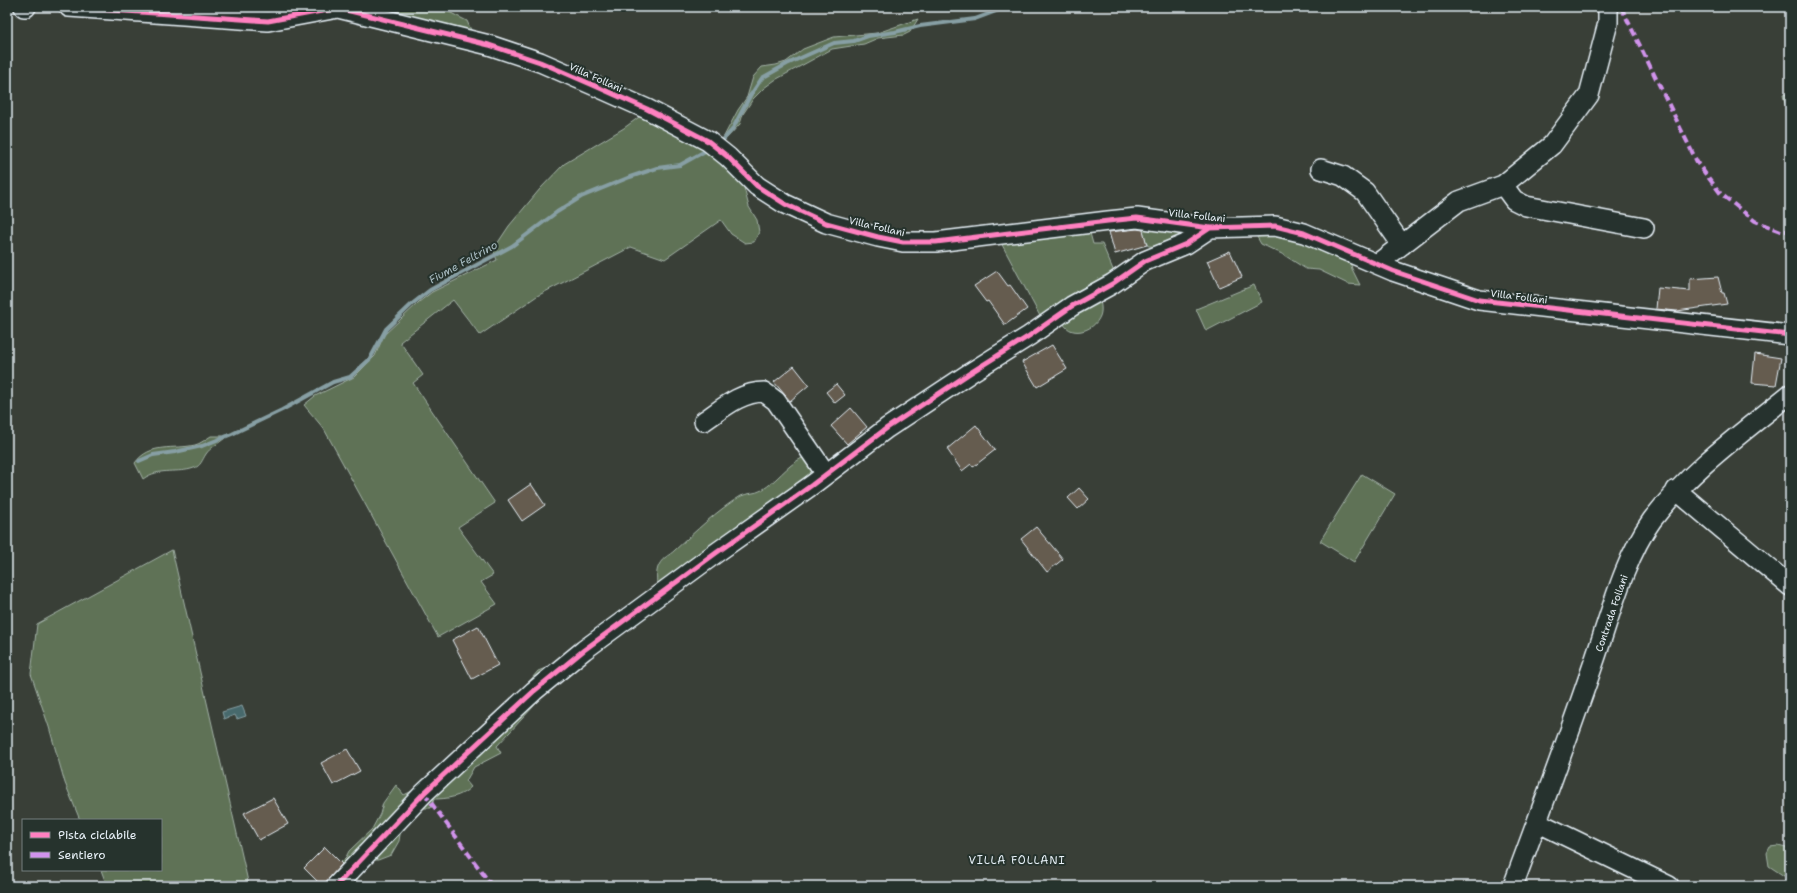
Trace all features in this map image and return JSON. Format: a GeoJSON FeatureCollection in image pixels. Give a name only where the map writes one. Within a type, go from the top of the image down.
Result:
{"type":"FeatureCollection","features":[{"type":"Feature","properties":{"kind":"street","name":"Villa Follani"},"geometry":{"type":"LineString","coordinates":[[69,7],[268,21],[338,8],[489,45],[540,62],[647,110],[708,141],[728,157],[757,186],[785,204],[826,223],[903,242],[936,242],[1137,218],[1210,228],[1275,226],[1304,233],[1393,271],[1479,300],[1790,335]]}},
{"type":"Feature","properties":{"kind":"street"},"geometry":{"type":"LineString","coordinates":[[1377,264],[1459,201],[1503,185],[1552,145],[1589,95],[1608,23],[1608,7]]}},
{"type":"Feature","properties":{"kind":"street"},"geometry":{"type":"LineString","coordinates":[[1321,169],[1343,176],[1365,192],[1402,245]]}},
{"type":"Feature","properties":{"kind":"street"},"geometry":{"type":"LineString","coordinates":[[1503,185],[1514,200],[1526,206],[1644,228]]}},
{"type":"Feature","properties":{"kind":"street"},"geometry":{"type":"LineString","coordinates":[[336,886],[424,792],[534,691],[578,654],[888,428],[970,373],[1029,336],[1072,306],[1112,284],[1145,262],[1186,244],[1210,228]]}},
{"type":"Feature","properties":{"kind":"street"},"geometry":{"type":"LineString","coordinates":[[704,421],[736,399],[754,392],[764,392],[776,401],[826,474]]}},
{"type":"Feature","properties":{"kind":"street","name":"Contrada Follani"},"geometry":{"type":"LineString","coordinates":[[1513,886],[1637,543],[1676,490],[1790,394]]}},
{"type":"Feature","properties":{"kind":"street"},"geometry":{"type":"LineString","coordinates":[[1676,490],[1790,586]]}},
{"type":"Feature","properties":{"kind":"street"},"geometry":{"type":"LineString","coordinates":[[1537,822],[1668,886]]}},
{"type":"Feature","properties":{"kind":"green space"},"geometry":{"type":"Polygon","coordinates":[[[395,7],[439,7],[467,21],[474,37],[386,16],[395,7]]]}},
{"type":"Feature","properties":{"kind":"green space"},"geometry":{"type":"Polygon","coordinates":[[[918,19],[910,32],[904,35],[878,38],[864,44],[832,49],[775,80],[753,99],[743,114],[740,124],[725,140],[721,142],[738,110],[747,97],[753,77],[762,67],[786,62],[803,49],[834,37],[877,33],[918,19]]]}},
{"type":"Feature","properties":{"kind":"green space"},"geometry":{"type":"Polygon","coordinates":[[[1790,93],[1790,124],[1783,95],[1790,93]]]}},
{"type":"Feature","properties":{"kind":"green space"},"geometry":{"type":"Polygon","coordinates":[[[646,112],[695,141],[742,180],[749,207],[757,220],[759,232],[754,242],[745,243],[731,234],[721,220],[665,259],[631,247],[537,296],[480,335],[453,300],[400,342],[423,375],[413,383],[495,503],[458,527],[493,575],[481,582],[497,604],[438,637],[324,429],[304,405],[315,396],[354,377],[375,356],[384,335],[419,302],[432,292],[497,260],[493,250],[509,226],[540,189],[564,164],[624,128],[646,112]]]}},
{"type":"Feature","properties":{"kind":"green space"},"geometry":{"type":"Polygon","coordinates":[[[1141,223],[1183,232],[1185,236],[1165,247],[1149,246],[1147,245],[1141,223]]]}},
{"type":"Feature","properties":{"kind":"green space"},"geometry":{"type":"Polygon","coordinates":[[[1088,226],[1093,244],[1102,244],[1114,272],[1041,318],[999,239],[1088,226]]]}},
{"type":"Feature","properties":{"kind":"green space"},"geometry":{"type":"Polygon","coordinates":[[[1257,232],[1301,237],[1349,257],[1352,269],[1360,285],[1348,284],[1319,270],[1306,269],[1284,255],[1261,244],[1257,237],[1257,232]]]}},
{"type":"Feature","properties":{"kind":"green space"},"geometry":{"type":"Polygon","coordinates":[[[1254,285],[1262,302],[1206,331],[1196,309],[1254,285]]]}},
{"type":"Feature","properties":{"kind":"green space"},"geometry":{"type":"Polygon","coordinates":[[[1100,300],[1101,314],[1097,322],[1092,326],[1081,331],[1075,331],[1070,330],[1065,326],[1062,320],[1100,300]]]}},
{"type":"Feature","properties":{"kind":"green space"},"geometry":{"type":"Polygon","coordinates":[[[211,436],[223,436],[225,438],[210,450],[200,464],[194,468],[182,471],[155,473],[143,479],[135,463],[141,456],[155,449],[195,445],[211,436]]]}},
{"type":"Feature","properties":{"kind":"green space"},"geometry":{"type":"Polygon","coordinates":[[[802,458],[813,459],[822,472],[658,592],[657,571],[664,558],[673,552],[723,508],[741,496],[762,490],[796,461],[802,458]]]}},
{"type":"Feature","properties":{"kind":"green space"},"geometry":{"type":"Polygon","coordinates":[[[1362,474],[1395,494],[1354,562],[1320,541],[1362,474]]]}},
{"type":"Feature","properties":{"kind":"green space"},"geometry":{"type":"Polygon","coordinates":[[[172,550],[249,886],[107,886],[101,871],[162,871],[162,819],[80,819],[65,783],[49,727],[31,674],[37,624],[172,550]]]}},
{"type":"Feature","properties":{"kind":"green space"},"geometry":{"type":"Polygon","coordinates":[[[551,666],[545,694],[497,746],[501,753],[474,767],[466,781],[471,787],[454,797],[434,799],[431,808],[421,808],[401,828],[399,841],[391,855],[378,860],[371,860],[358,873],[360,875],[353,886],[328,886],[335,868],[346,857],[349,851],[372,829],[380,814],[383,803],[396,785],[404,795],[416,789],[517,696],[538,671],[551,666]]]}},
{"type":"Feature","properties":{"kind":"green space"},"geometry":{"type":"Polygon","coordinates":[[[1778,846],[1790,849],[1790,880],[1769,866],[1767,853],[1770,847],[1778,846]]]}},
{"type":"Feature","properties":{"kind":"water"},"geometry":{"type":"Polygon","coordinates":[[[242,706],[246,716],[237,719],[235,715],[224,719],[222,712],[242,706]]]}},
{"type":"Feature","properties":{"kind":"building"},"geometry":{"type":"Polygon","coordinates":[[[1137,229],[1143,230],[1147,245],[1115,254],[1109,232],[1137,229]]]}},
{"type":"Feature","properties":{"kind":"building"},"geometry":{"type":"Polygon","coordinates":[[[1230,251],[1242,277],[1219,287],[1207,261],[1230,251]]]}},
{"type":"Feature","properties":{"kind":"building"},"geometry":{"type":"Polygon","coordinates":[[[997,271],[1008,286],[1010,285],[1027,309],[1005,325],[988,301],[986,302],[974,286],[997,271]]]}},
{"type":"Feature","properties":{"kind":"building"},"geometry":{"type":"Polygon","coordinates":[[[1718,277],[1722,293],[1724,293],[1727,304],[1677,311],[1656,309],[1658,288],[1690,291],[1690,279],[1718,277]]]}},
{"type":"Feature","properties":{"kind":"building"},"geometry":{"type":"Polygon","coordinates":[[[1052,345],[1067,369],[1037,387],[1022,362],[1052,345]]]}},
{"type":"Feature","properties":{"kind":"building"},"geometry":{"type":"Polygon","coordinates":[[[1755,354],[1781,358],[1776,385],[1752,383],[1755,354]]]}},
{"type":"Feature","properties":{"kind":"building"},"geometry":{"type":"Polygon","coordinates":[[[794,366],[809,385],[790,401],[774,382],[794,366]]]}},
{"type":"Feature","properties":{"kind":"building"},"geometry":{"type":"Polygon","coordinates":[[[836,384],[845,395],[835,403],[826,392],[836,384]]]}},
{"type":"Feature","properties":{"kind":"building"},"geometry":{"type":"Polygon","coordinates":[[[851,408],[867,427],[847,444],[831,426],[851,408]]]}},
{"type":"Feature","properties":{"kind":"building"},"geometry":{"type":"Polygon","coordinates":[[[976,425],[995,450],[973,467],[971,464],[962,471],[947,449],[976,425]]]}},
{"type":"Feature","properties":{"kind":"building"},"geometry":{"type":"Polygon","coordinates":[[[531,484],[545,505],[522,521],[508,500],[531,484]]]}},
{"type":"Feature","properties":{"kind":"building"},"geometry":{"type":"Polygon","coordinates":[[[1079,488],[1089,499],[1078,509],[1068,498],[1079,488]]]}},
{"type":"Feature","properties":{"kind":"building"},"geometry":{"type":"Polygon","coordinates":[[[1036,527],[1063,559],[1047,572],[1021,539],[1036,527]]]}},
{"type":"Feature","properties":{"kind":"building"},"geometry":{"type":"Polygon","coordinates":[[[478,626],[498,665],[472,679],[452,640],[478,626]]]}},
{"type":"Feature","properties":{"kind":"building"},"geometry":{"type":"Polygon","coordinates":[[[347,749],[360,771],[333,785],[321,763],[347,749]]]}},
{"type":"Feature","properties":{"kind":"building"},"geometry":{"type":"Polygon","coordinates":[[[273,798],[288,824],[259,840],[244,813],[273,798]]]}},
{"type":"Feature","properties":{"kind":"building"},"geometry":{"type":"Polygon","coordinates":[[[325,847],[342,864],[322,886],[304,868],[325,847]]]}},
{"type":"Feature","properties":{"kind":"waterway","name":"Fiume Feltrino"},"geometry":{"type":"LineString","coordinates":[[722,141],[732,130],[750,96],[762,78],[787,64],[834,43],[854,41],[868,36],[920,26],[975,19],[1007,7]]}},
{"type":"Feature","properties":{"kind":"waterway","name":"Fiume Feltrino"},"geometry":{"type":"LineString","coordinates":[[139,461],[153,455],[202,446],[232,434],[282,410],[333,382],[350,377],[370,359],[386,329],[412,304],[430,290],[512,246],[557,212],[581,197],[630,177],[657,168],[680,165],[707,150]]}},
{"type":"Feature","properties":{"kind":"marked path"},"geometry":{"type":"LineString","coordinates":[[1621,7],[1698,164],[1721,194],[1755,221],[1781,231],[1790,231]]}},
{"type":"Feature","properties":{"kind":"marked path"},"geometry":{"type":"LineString","coordinates":[[424,793],[492,886]]}},
{"type":"Feature","properties":{"kind":"cycle path"},"geometry":{"type":"LineString","coordinates":[[69,7],[268,21],[338,8],[489,45],[540,62],[593,85],[647,109],[708,141],[728,157],[757,186],[785,204],[826,223],[903,242],[936,242],[1137,218],[1210,228],[1275,226],[1304,233],[1393,271],[1479,300],[1790,335]]}},
{"type":"Feature","properties":{"kind":"cycle path"},"geometry":{"type":"LineString","coordinates":[[336,886],[424,793],[534,691],[584,650],[812,485],[887,428],[1029,336],[1072,306],[1112,284],[1145,261],[1186,244],[1210,228]]}},
{"type":"Feature","properties":{"kind":"district","name":"VILLA FOLLANI"},"geometry":{"type":"Point","coordinates":[1017,860]}}]}
